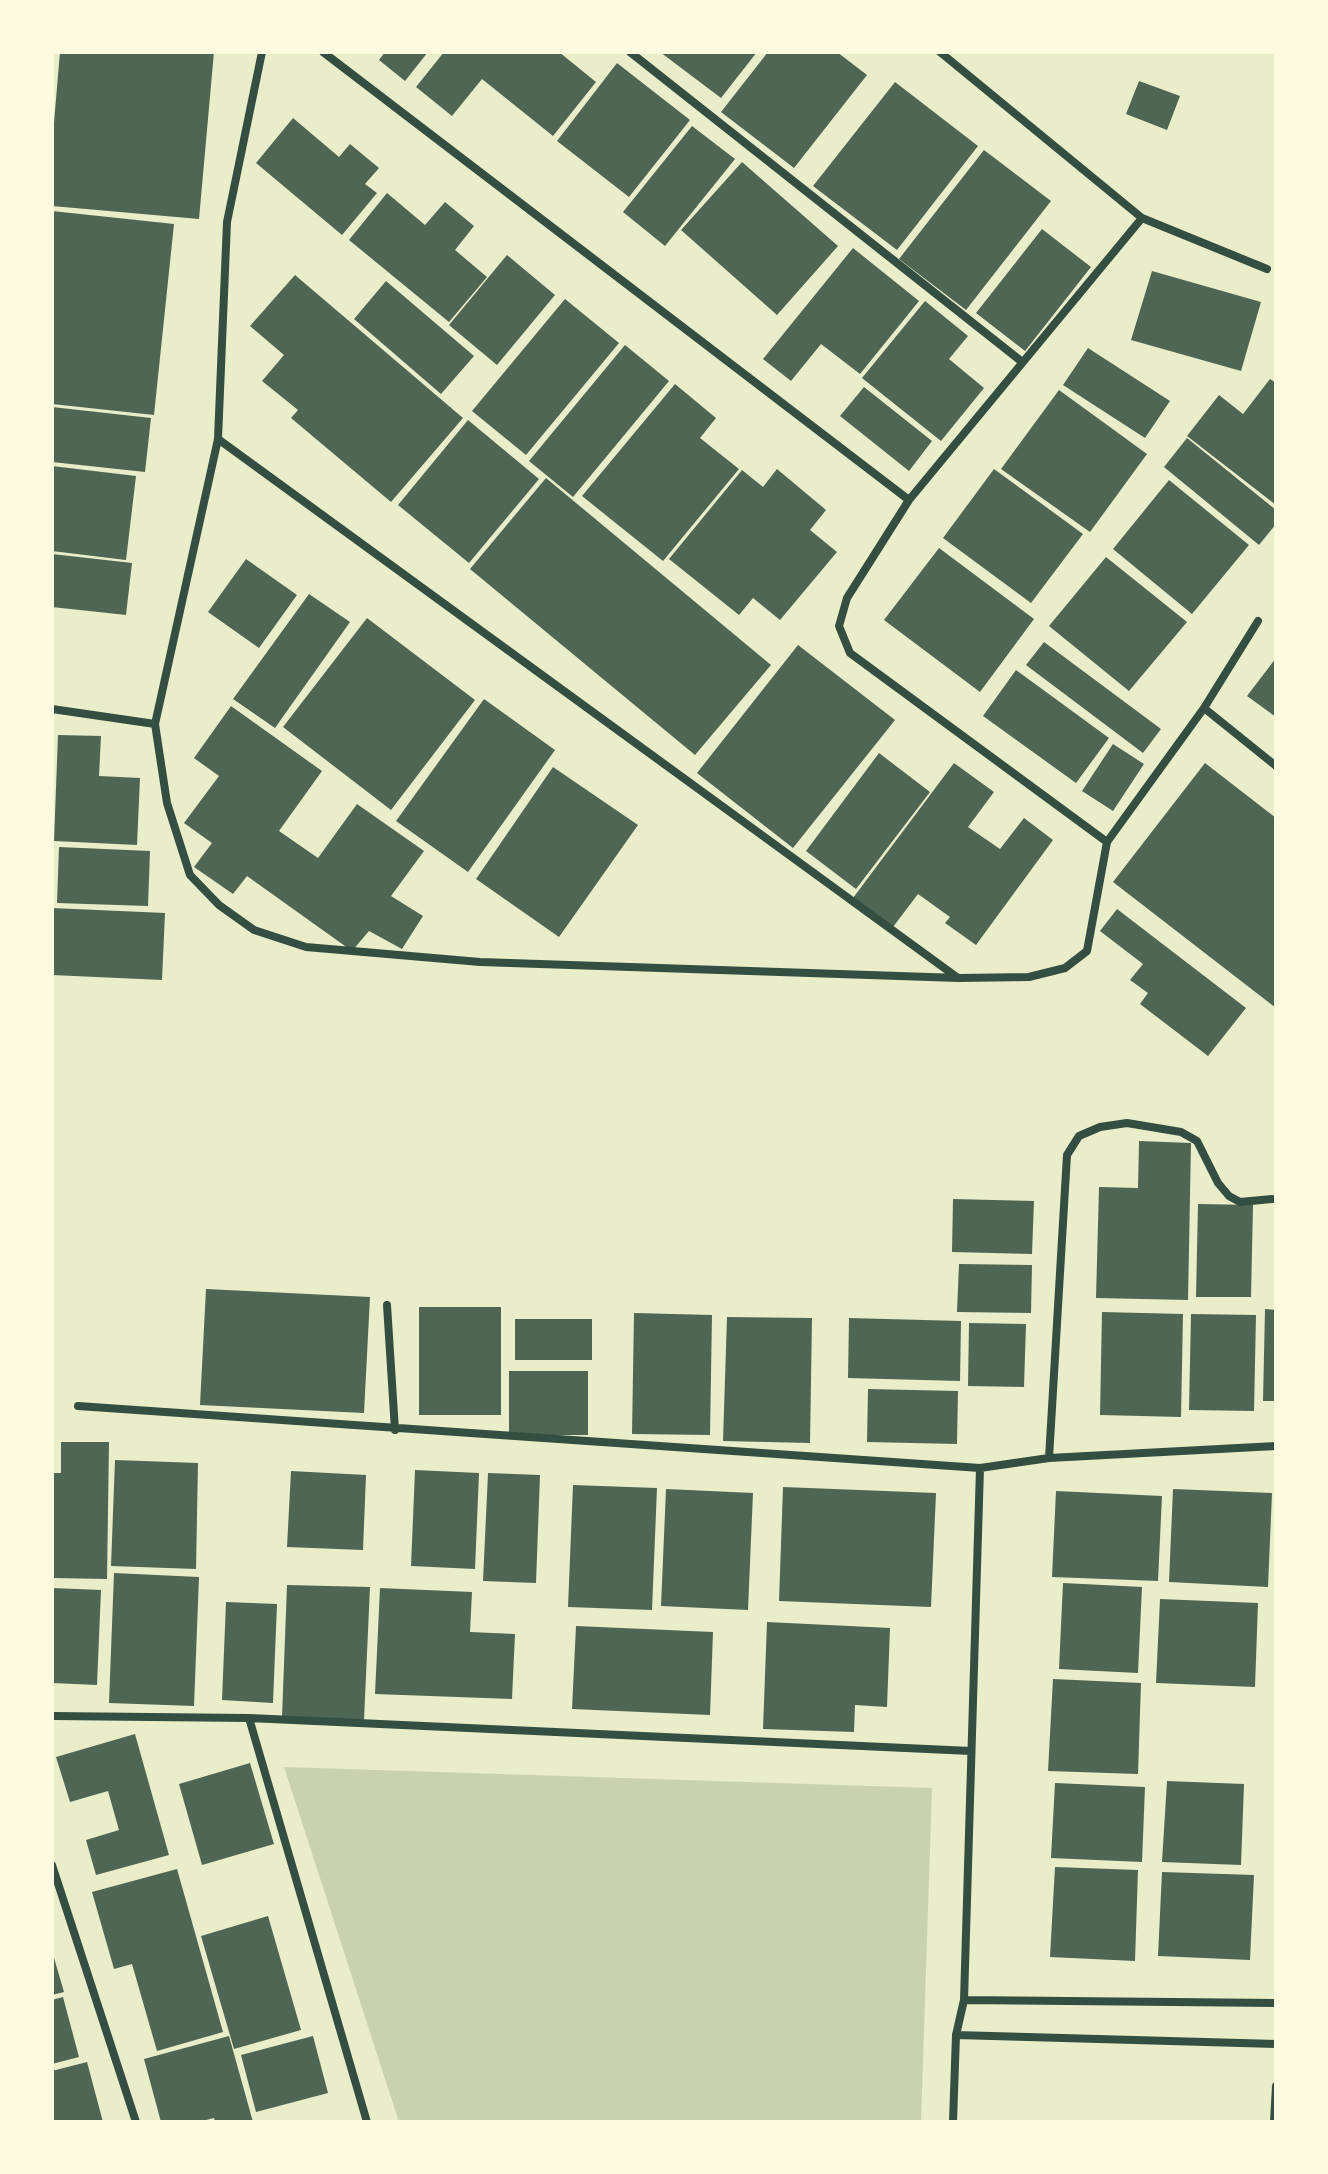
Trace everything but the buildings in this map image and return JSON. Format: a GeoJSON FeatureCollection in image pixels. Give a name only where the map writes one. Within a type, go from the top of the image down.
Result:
{"type":"FeatureCollection","features":[{"type":"Feature","properties":{"kind":"street"},"geometry":{"type":"LineString","coordinates":[[262,52],[227,222],[218,439],[155,724],[167,803],[190,875],[219,905],[254,930],[306,947],[480,962],[959,978],[1029,977],[1065,968],[1087,951],[1107,842],[1204,708],[1258,621]]}},
{"type":"Feature","properties":{"kind":"street"},"geometry":{"type":"LineString","coordinates":[[323,52],[909,500]]}},
{"type":"Feature","properties":{"kind":"street"},"geometry":{"type":"LineString","coordinates":[[630,52],[1021,361]]}},
{"type":"Feature","properties":{"kind":"street"},"geometry":{"type":"LineString","coordinates":[[940,52],[1142,218],[1267,269]]}},
{"type":"Feature","properties":{"kind":"street"},"geometry":{"type":"LineString","coordinates":[[1107,842],[850,653],[843,643],[839,626],[841,610],[909,500],[1142,218]]}},
{"type":"Feature","properties":{"kind":"street"},"geometry":{"type":"LineString","coordinates":[[218,439],[959,978]]}},
{"type":"Feature","properties":{"kind":"street"},"geometry":{"type":"LineString","coordinates":[[1204,708],[1276,766]]}},
{"type":"Feature","properties":{"kind":"street"},"geometry":{"type":"LineString","coordinates":[[52,709],[155,724]]}},
{"type":"Feature","properties":{"kind":"street"},"geometry":{"type":"LineString","coordinates":[[1049,1458],[1067,1155],[1079,1136],[1100,1127],[1127,1123],[1181,1132],[1197,1141],[1218,1183],[1229,1196],[1240,1202],[1272,1199]]}},
{"type":"Feature","properties":{"kind":"street"},"geometry":{"type":"LineString","coordinates":[[387,1305],[395,1430]]}},
{"type":"Feature","properties":{"kind":"street"},"geometry":{"type":"LineString","coordinates":[[78,1406],[980,1468],[1049,1458],[1276,1446]]}},
{"type":"Feature","properties":{"kind":"street"},"geometry":{"type":"LineString","coordinates":[[953,2122],[956,2035],[964,2000],[980,1468]]}},
{"type":"Feature","properties":{"kind":"street"},"geometry":{"type":"LineString","coordinates":[[52,1716],[249,1718],[971,1751]]}},
{"type":"Feature","properties":{"kind":"street"},"geometry":{"type":"LineString","coordinates":[[249,1718],[367,2122]]}},
{"type":"Feature","properties":{"kind":"street"},"geometry":{"type":"LineString","coordinates":[[52,1865],[136,2122]]}},
{"type":"Feature","properties":{"kind":"street"},"geometry":{"type":"LineString","coordinates":[[964,2000],[1276,2003]]}},
{"type":"Feature","properties":{"kind":"street"},"geometry":{"type":"LineString","coordinates":[[956,2035],[1276,2044]]}},
{"type":"Feature","properties":{"kind":"street"},"geometry":{"type":"LineString","coordinates":[[1274,2122],[1276,2086]]}},
{"type":"Feature","properties":{"kind":"green space"},"geometry":{"type":"Polygon","coordinates":[[[284,1767],[932,1788],[921,2122],[399,2122],[284,1767]]]}}]}
